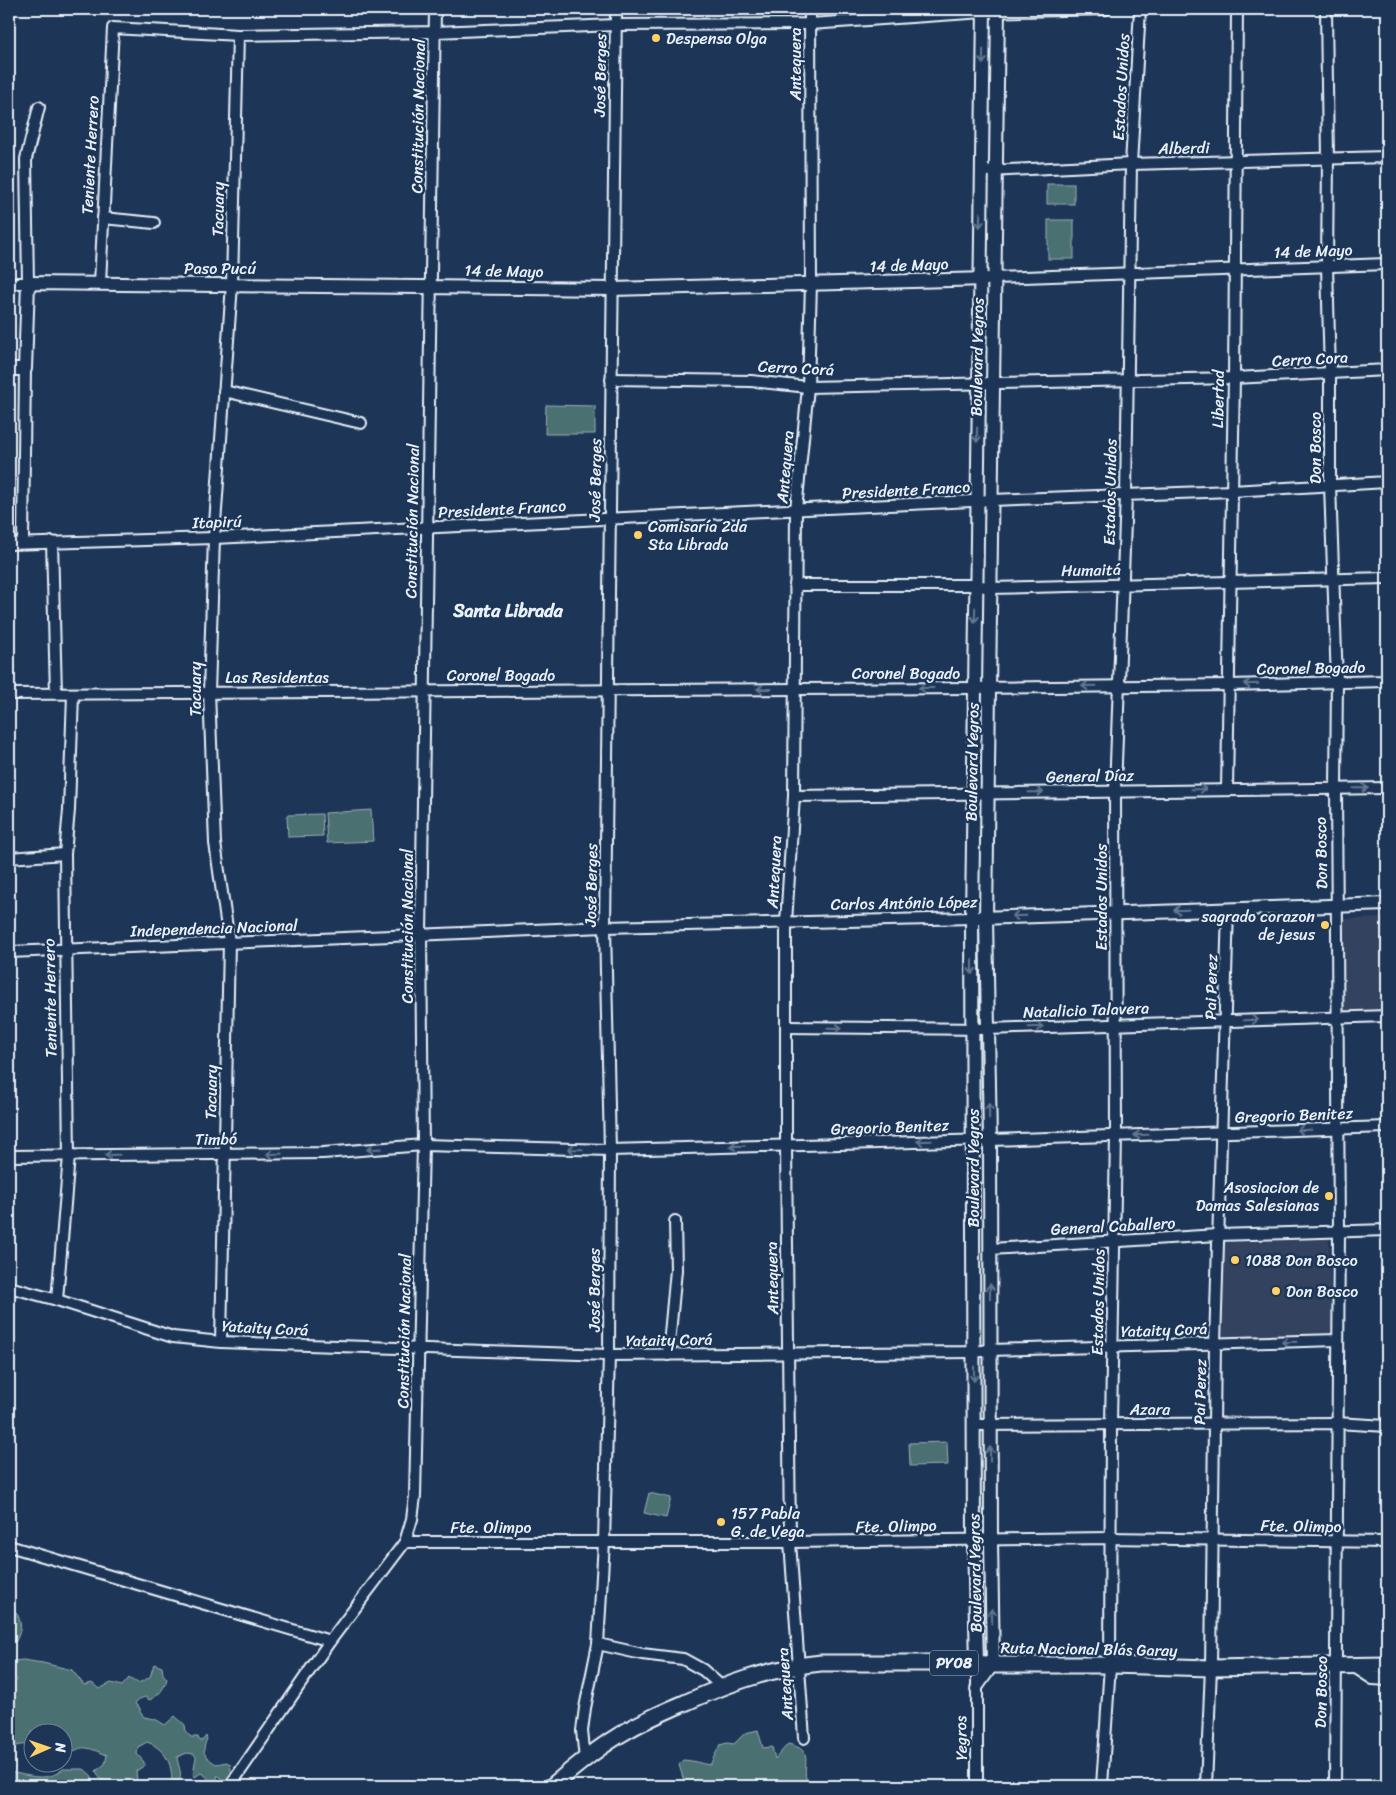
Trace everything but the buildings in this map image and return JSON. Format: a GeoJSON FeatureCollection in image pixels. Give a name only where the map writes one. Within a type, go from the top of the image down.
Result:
{"type":"FeatureCollection","features":[{"type":"Feature","properties":{"kind":"highway","name":"Ruta Nacional Blás Garay"},"geometry":{"type":"LineString","coordinates":[[552,1786],[585,1759],[628,1730],[721,1686],[798,1665],[821,1663],[977,1664],[1211,1668],[1387,1664]]}},
{"type":"Feature","properties":{"kind":"main road","name":"Boulevard Yegros"},"geometry":{"type":"LineString","coordinates":[[977,1664],[974,1540],[972,918],[980,171],[984,10]]}},
{"type":"Feature","properties":{"kind":"main road","name":"Boulevard Yegros"},"geometry":{"type":"LineString","coordinates":[[993,1665],[990,1426],[990,1140],[986,918],[998,10]]}},
{"type":"Feature","properties":{"kind":"main road","name":"14 de Mayo"},"geometry":{"type":"LineString","coordinates":[[431,286],[612,289],[994,278]]}},
{"type":"Feature","properties":{"kind":"main road","name":"Paso Pucú"},"geometry":{"type":"LineString","coordinates":[[28,283],[431,286]]}},
{"type":"Feature","properties":{"kind":"main road"},"geometry":{"type":"LineString","coordinates":[[9,369],[25,369],[28,283]]}},
{"type":"Feature","properties":{"kind":"main road","name":"Carlos António López"},"geometry":{"type":"LineString","coordinates":[[972,918],[1387,904]]}},
{"type":"Feature","properties":{"kind":"main road"},"geometry":{"type":"LineString","coordinates":[[1353,1665],[1373,1678],[1387,1679]]}},
{"type":"Feature","properties":{"kind":"street","name":"Constitución Nacional"},"geometry":{"type":"LineString","coordinates":[[230,1786],[330,1641],[404,1542],[412,1519],[415,1496],[423,1146],[421,934],[435,9]]}},
{"type":"Feature","properties":{"kind":"street","name":"José Berges"},"geometry":{"type":"LineString","coordinates":[[585,1759],[582,1731],[598,1644],[604,1542],[609,1355],[610,1150],[605,927],[616,9]]}},
{"type":"Feature","properties":{"kind":"street","name":"Antequera"},"geometry":{"type":"LineString","coordinates":[[804,1738],[790,1542],[786,922],[794,796],[796,510],[808,387],[811,284],[810,9]]}},
{"type":"Feature","properties":{"kind":"street"},"geometry":{"type":"LineString","coordinates":[[238,35],[435,32],[616,25],[810,24],[984,10],[1106,9]]}},
{"type":"Feature","properties":{"kind":"street","name":"Estados Unidos"},"geometry":{"type":"LineString","coordinates":[[1102,1786],[1110,1665],[1109,1538],[1116,1136],[1117,912],[1115,790],[1126,495],[1131,164],[1140,9]]}},
{"type":"Feature","properties":{"kind":"street","name":"Libertad"},"geometry":{"type":"LineString","coordinates":[[1227,789],[1234,378],[1237,9]]}},
{"type":"Feature","properties":{"kind":"street","name":"Don Bosco"},"geometry":{"type":"LineString","coordinates":[[1326,9],[1330,485],[1337,682],[1339,1232],[1334,1786]]}},
{"type":"Feature","properties":{"kind":"street","name":"Teniente Herrero"},"geometry":{"type":"LineString","coordinates":[[100,283],[113,28],[238,35]]}},
{"type":"Feature","properties":{"kind":"street","name":"Tacuary"},"geometry":{"type":"LineString","coordinates":[[222,1342],[229,942],[215,843],[209,692],[214,538],[232,284],[238,35]]}},
{"type":"Feature","properties":{"kind":"street"},"geometry":{"type":"LineString","coordinates":[[28,283],[26,159],[39,107]]}},
{"type":"Feature","properties":{"kind":"street","name":"Alberdi"},"geometry":{"type":"LineString","coordinates":[[980,171],[1131,164],[1387,157]]}},
{"type":"Feature","properties":{"kind":"street"},"geometry":{"type":"LineString","coordinates":[[103,218],[154,223]]}},
{"type":"Feature","properties":{"kind":"street","name":"14 de Mayo"},"geometry":{"type":"LineString","coordinates":[[994,278],[1387,264]]}},
{"type":"Feature","properties":{"kind":"street","name":"Paso Pucú"},"geometry":{"type":"LineString","coordinates":[[9,283],[28,283]]}},
{"type":"Feature","properties":{"kind":"street"},"geometry":{"type":"LineString","coordinates":[[23,543],[25,369]]}},
{"type":"Feature","properties":{"kind":"street","name":"Cerro Cora"},"geometry":{"type":"LineString","coordinates":[[1128,380],[1234,378],[1387,370]]}},
{"type":"Feature","properties":{"kind":"street","name":"Cerro Corá"},"geometry":{"type":"LineString","coordinates":[[611,379],[751,381],[808,387],[1128,380]]}},
{"type":"Feature","properties":{"kind":"street"},"geometry":{"type":"LineString","coordinates":[[224,392],[361,423]]}},
{"type":"Feature","properties":{"kind":"street","name":"Presidente Franco"},"geometry":{"type":"LineString","coordinates":[[427,527],[992,500],[1232,491],[1387,482]]}},
{"type":"Feature","properties":{"kind":"street","name":"Itapirú"},"geometry":{"type":"LineString","coordinates":[[9,544],[214,538],[427,527]]}},
{"type":"Feature","properties":{"kind":"street"},"geometry":{"type":"LineString","coordinates":[[52,542],[56,693]]}},
{"type":"Feature","properties":{"kind":"street","name":"Humaitá"},"geometry":{"type":"LineString","coordinates":[[795,585],[976,585],[990,588],[1387,578]]}},
{"type":"Feature","properties":{"kind":"street","name":"Coronel Bogado"},"geometry":{"type":"LineString","coordinates":[[425,691],[989,688],[1387,681]]}},
{"type":"Feature","properties":{"kind":"street","name":"Las Residentas"},"geometry":{"type":"LineString","coordinates":[[9,694],[425,691]]}},
{"type":"Feature","properties":{"kind":"street","name":"Teniente Herrero"},"geometry":{"type":"LineString","coordinates":[[57,1300],[69,1156],[64,854],[69,810],[73,694]]}},
{"type":"Feature","properties":{"kind":"street","name":"General Díaz"},"geometry":{"type":"LineString","coordinates":[[794,796],[1115,790],[1387,788]]}},
{"type":"Feature","properties":{"kind":"street"},"geometry":{"type":"LineString","coordinates":[[9,858],[64,854]]}},
{"type":"Feature","properties":{"kind":"street","name":"Pai Perez"},"geometry":{"type":"LineString","coordinates":[[1206,1786],[1211,1668],[1215,1344],[1228,909]]}},
{"type":"Feature","properties":{"kind":"street","name":"Carlos António López"},"geometry":{"type":"LineString","coordinates":[[421,934],[605,927],[972,918]]}},
{"type":"Feature","properties":{"kind":"street","name":"Independencia Nacional"},"geometry":{"type":"LineString","coordinates":[[9,952],[65,948],[421,934]]}},
{"type":"Feature","properties":{"kind":"street","name":"Natalicio Talavera"},"geometry":{"type":"LineString","coordinates":[[786,1027],[987,1029],[1387,1016]]}},
{"type":"Feature","properties":{"kind":"street","name":"Gregorio Benitez"},"geometry":{"type":"LineString","coordinates":[[423,1146],[610,1150],[1387,1127]]}},
{"type":"Feature","properties":{"kind":"street","name":"Timbó"},"geometry":{"type":"LineString","coordinates":[[9,1156],[323,1153],[423,1146]]}},
{"type":"Feature","properties":{"kind":"street"},"geometry":{"type":"LineString","coordinates":[[668,1355],[676,1270],[675,1221]]}},
{"type":"Feature","properties":{"kind":"street","name":"General Caballero"},"geometry":{"type":"LineString","coordinates":[[990,1249],[1218,1235],[1387,1230]]}},
{"type":"Feature","properties":{"kind":"street","name":"Yataity Corá"},"geometry":{"type":"LineString","coordinates":[[9,1287],[57,1300],[173,1337],[222,1342],[418,1350],[609,1355],[974,1352],[1338,1340]]}},
{"type":"Feature","properties":{"kind":"street","name":"Azara"},"geometry":{"type":"LineString","coordinates":[[974,1425],[1336,1423],[1387,1426]]}},
{"type":"Feature","properties":{"kind":"street","name":"Fte. Olimpo"},"geometry":{"type":"LineString","coordinates":[[404,1542],[991,1541],[1109,1538],[1387,1542]]}},
{"type":"Feature","properties":{"kind":"street"},"geometry":{"type":"LineString","coordinates":[[9,1546],[330,1641]]}},
{"type":"Feature","properties":{"kind":"street"},"geometry":{"type":"LineString","coordinates":[[598,1644],[642,1654],[683,1659],[703,1670],[721,1686]]}},
{"type":"Feature","properties":{"kind":"street","name":"Boulevard Yegros"},"geometry":{"type":"LineString","coordinates":[[976,1690],[977,1664]]}},
{"type":"Feature","properties":{"kind":"street"},"geometry":{"type":"LineString","coordinates":[[976,1690],[993,1665]]}},
{"type":"Feature","properties":{"kind":"street","name":"Yegros"},"geometry":{"type":"LineString","coordinates":[[976,1690],[977,1786]]}},
{"type":"Feature","properties":{"kind":"shaded area"},"geometry":{"type":"Polygon","coordinates":[[[1387,918],[1387,1016],[1340,1017],[1339,919],[1387,918]]]}},
{"type":"Feature","properties":{"kind":"shaded area","name":"Don Bosco"},"geometry":{"type":"Polygon","coordinates":[[[1329,1239],[1332,1338],[1223,1342],[1220,1243],[1329,1239]]]}},
{"type":"Feature","properties":{"kind":"green space"},"geometry":{"type":"Polygon","coordinates":[[[1047,184],[1074,184],[1074,204],[1047,204],[1047,184]]]}},
{"type":"Feature","properties":{"kind":"green space"},"geometry":{"type":"Polygon","coordinates":[[[1048,220],[1074,220],[1074,259],[1048,259],[1048,220]]]}},
{"type":"Feature","properties":{"kind":"green space"},"geometry":{"type":"Polygon","coordinates":[[[546,405],[595,406],[595,434],[545,434],[546,405]]]}},
{"type":"Feature","properties":{"kind":"green space"},"geometry":{"type":"Polygon","coordinates":[[[371,810],[373,841],[327,843],[325,813],[371,810]]]}},
{"type":"Feature","properties":{"kind":"green space"},"geometry":{"type":"Polygon","coordinates":[[[322,814],[323,836],[288,837],[287,815],[322,814]]]}},
{"type":"Feature","properties":{"kind":"green space"},"geometry":{"type":"Polygon","coordinates":[[[947,1442],[948,1465],[910,1466],[909,1443],[947,1442]]]}},
{"type":"Feature","properties":{"kind":"green space"},"geometry":{"type":"Polygon","coordinates":[[[649,1493],[671,1498],[666,1518],[644,1513],[649,1493]]]}},
{"type":"Feature","properties":{"kind":"green space"},"geometry":{"type":"Polygon","coordinates":[[[9,1610],[16,1612],[20,1623],[16,1641],[9,1641],[9,1610]]]}},
{"type":"Feature","properties":{"kind":"green space"},"geometry":{"type":"Polygon","coordinates":[[[23,1660],[43,1663],[72,1670],[84,1685],[92,1683],[99,1689],[111,1683],[122,1686],[129,1678],[135,1682],[141,1682],[150,1677],[154,1664],[162,1667],[163,1674],[167,1679],[161,1692],[149,1700],[146,1697],[138,1700],[135,1704],[140,1708],[140,1712],[144,1717],[155,1719],[165,1725],[175,1716],[185,1725],[186,1732],[191,1737],[198,1737],[202,1741],[206,1736],[205,1754],[216,1764],[227,1762],[230,1764],[232,1774],[230,1778],[223,1780],[218,1775],[219,1786],[211,1786],[207,1778],[201,1773],[195,1777],[193,1774],[196,1757],[194,1754],[187,1753],[177,1757],[180,1780],[174,1786],[170,1765],[166,1756],[156,1746],[147,1742],[138,1747],[137,1754],[144,1762],[144,1766],[136,1771],[137,1781],[134,1784],[118,1780],[101,1780],[96,1771],[105,1764],[107,1755],[87,1748],[80,1748],[72,1753],[72,1722],[22,1722],[22,1745],[9,1750],[9,1687],[17,1680],[11,1672],[13,1661],[23,1660]]]}},
{"type":"Feature","properties":{"kind":"green space"},"geometry":{"type":"Polygon","coordinates":[[[758,1730],[763,1748],[772,1747],[775,1759],[788,1744],[801,1749],[806,1757],[806,1779],[819,1781],[824,1786],[690,1786],[685,1784],[679,1765],[683,1760],[710,1765],[720,1745],[734,1744],[745,1733],[758,1730]]]}},
{"type":"Feature","properties":{"kind":"green space"},"geometry":{"type":"Polygon","coordinates":[[[72,1769],[84,1769],[92,1776],[92,1786],[9,1786],[9,1772],[37,1777],[50,1776],[57,1773],[72,1772],[72,1769]]]}},
{"type":"Feature","properties":{"kind":"place","name":"Despensa Olga"},"geometry":{"type":"Point","coordinates":[656,38]}},
{"type":"Feature","properties":{"kind":"place","name":"Comisaría 2da Sta Librada"},"geometry":{"type":"Point","coordinates":[638,535]}},
{"type":"Feature","properties":{"kind":"place","name":"sagrado corazon de jesus"},"geometry":{"type":"Point","coordinates":[1325,925]}},
{"type":"Feature","properties":{"kind":"place","name":"Asosiacion de Damas Salesianas"},"geometry":{"type":"Point","coordinates":[1329,1196]}},
{"type":"Feature","properties":{"kind":"place","name":"1088 Don Bosco"},"geometry":{"type":"Point","coordinates":[1235,1260]}},
{"type":"Feature","properties":{"kind":"place","name":"Don Bosco"},"geometry":{"type":"Point","coordinates":[1276,1291]}},
{"type":"Feature","properties":{"kind":"place","name":"157 Pabla G. de Vega"},"geometry":{"type":"Point","coordinates":[721,1522]}},
{"type":"Feature","properties":{"kind":"district","name":"Santa Librada"},"geometry":{"type":"Point","coordinates":[508,611]}}]}
